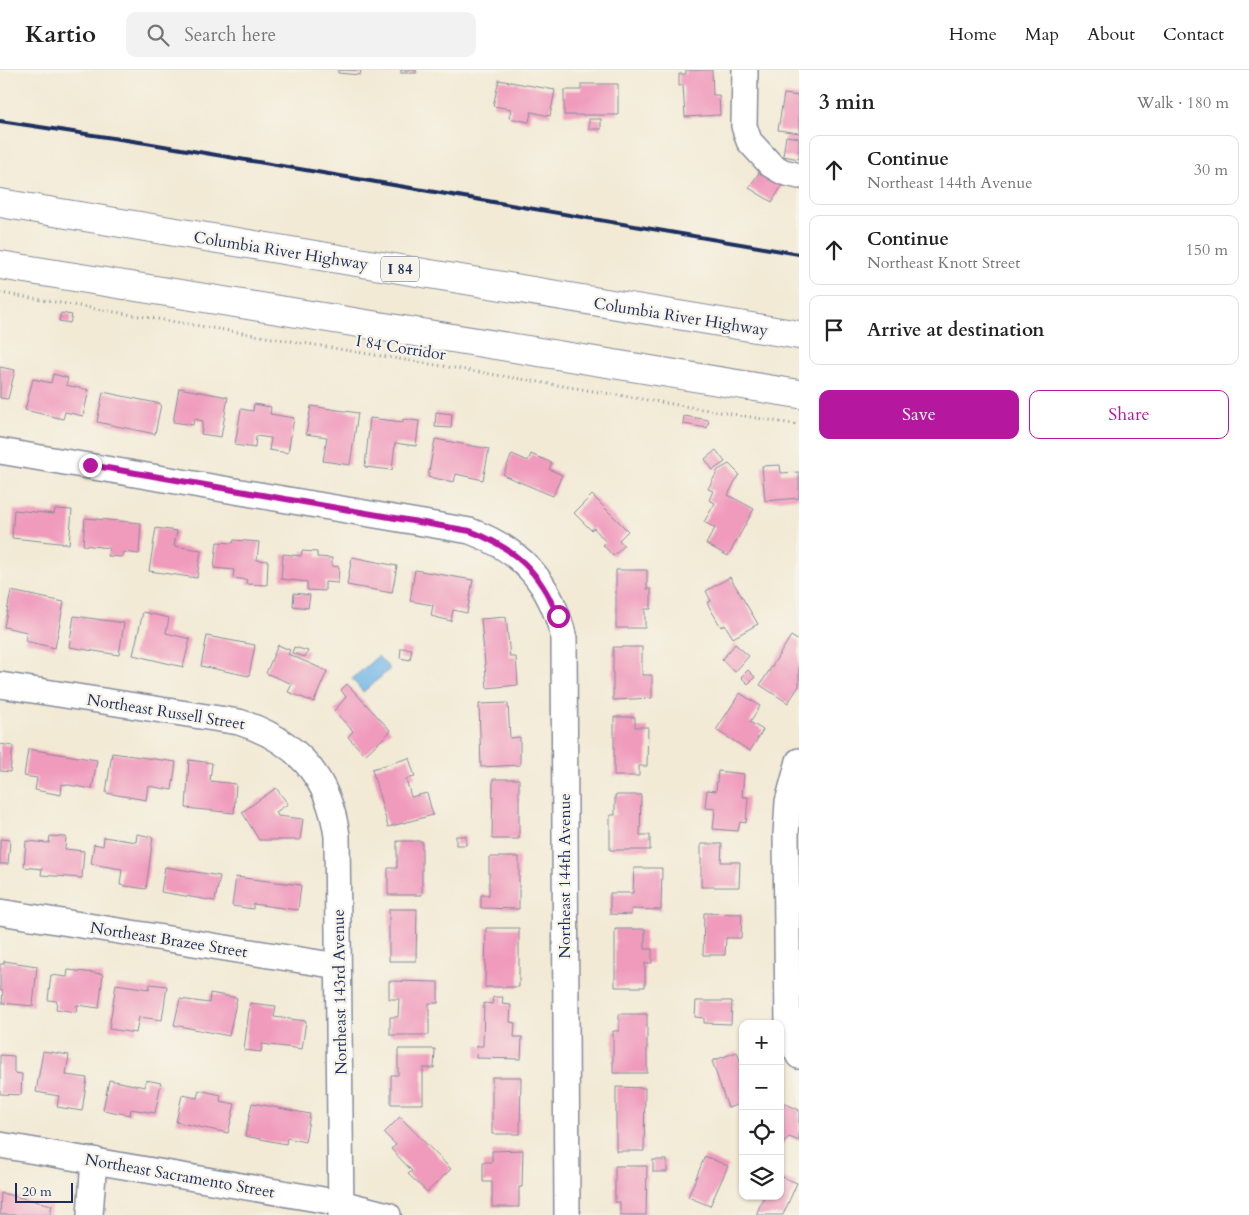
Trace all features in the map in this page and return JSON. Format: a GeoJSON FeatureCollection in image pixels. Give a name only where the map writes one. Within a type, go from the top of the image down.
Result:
{"type":"FeatureCollection","features":[{"type":"Feature","properties":{"kind":"highway","name":"Columbia River Highway"},"geometry":{"type":"LineString","coordinates":[[0,203],[799,335]]}},
{"type":"Feature","properties":{"kind":"highway"},"geometry":{"type":"LineString","coordinates":[[0,265],[799,394]]}},
{"type":"Feature","properties":{"kind":"street"},"geometry":{"type":"LineString","coordinates":[[746,70],[744,126],[749,141],[771,165],[783,172],[799,176]]}},
{"type":"Feature","properties":{"kind":"street","name":"Northeast 144th Avenue"},"geometry":{"type":"LineString","coordinates":[[0,451],[470,531],[492,539],[513,553],[536,575],[549,594],[564,638],[567,1215]]}},
{"type":"Feature","properties":{"kind":"street","name":"Northeast Russell Street"},"geometry":{"type":"LineString","coordinates":[[0,684],[239,722],[264,729],[284,741],[299,754],[314,773]]}},
{"type":"Feature","properties":{"kind":"street"},"geometry":{"type":"LineString","coordinates":[[799,761],[788,802],[786,845],[788,1028],[791,1041],[799,1056]]}},
{"type":"Feature","properties":{"kind":"street","name":"Northeast 143rd Avenue"},"geometry":{"type":"LineString","coordinates":[[314,773],[331,804],[337,836],[341,1209]]}},
{"type":"Feature","properties":{"kind":"street","name":"Northeast Brazee Street"},"geometry":{"type":"LineString","coordinates":[[0,912],[338,966]]}},
{"type":"Feature","properties":{"kind":"street","name":"Northeast Sacramento Street"},"geometry":{"type":"LineString","coordinates":[[0,1145],[94,1160],[341,1209],[388,1215]]}},
{"type":"Feature","properties":{"kind":"street"},"geometry":{"type":"LineString","coordinates":[[90,1215],[94,1160]]}},
{"type":"Feature","properties":{"kind":"path","name":"I 84 Corridor"},"geometry":{"type":"LineString","coordinates":[[0,293],[799,425]]}},
{"type":"Feature","properties":{"kind":"water"},"geometry":{"type":"Polygon","coordinates":[[[378,656],[390,669],[363,692],[352,679],[378,656]]]}},
{"type":"Feature","properties":{"kind":"building"},"geometry":{"type":"Polygon","coordinates":[[[338,70],[361,70],[360,75],[338,73],[338,70]]]}},
{"type":"Feature","properties":{"kind":"building"},"geometry":{"type":"Polygon","coordinates":[[[401,70],[416,70],[416,73],[401,73],[401,70]]]}},
{"type":"Feature","properties":{"kind":"building"},"geometry":{"type":"Polygon","coordinates":[[[686,70],[712,70],[713,95],[719,95],[720,115],[685,117],[683,85],[679,86],[679,74],[686,74],[686,70]]]}},
{"type":"Feature","properties":{"kind":"building"},"geometry":{"type":"Polygon","coordinates":[[[499,80],[555,90],[550,116],[531,112],[529,122],[509,118],[511,109],[493,106],[499,80]]]}},
{"type":"Feature","properties":{"kind":"building"},"geometry":{"type":"Polygon","coordinates":[[[581,84],[618,84],[618,115],[564,115],[564,90],[581,90],[581,84]]]}},
{"type":"Feature","properties":{"kind":"building"},"geometry":{"type":"Polygon","coordinates":[[[784,94],[799,96],[799,133],[778,130],[784,94]]]}},
{"type":"Feature","properties":{"kind":"building"},"geometry":{"type":"Polygon","coordinates":[[[589,119],[601,119],[601,129],[589,129],[589,119]]]}},
{"type":"Feature","properties":{"kind":"building"},"geometry":{"type":"Polygon","coordinates":[[[786,136],[799,138],[799,159],[783,156],[786,136]]]}},
{"type":"Feature","properties":{"kind":"building"},"geometry":{"type":"Polygon","coordinates":[[[760,171],[783,184],[772,202],[749,188],[760,171]]]}},
{"type":"Feature","properties":{"kind":"building"},"geometry":{"type":"Polygon","coordinates":[[[61,313],[72,315],[70,323],[59,321],[61,313]]]}},
{"type":"Feature","properties":{"kind":"building"},"geometry":{"type":"Polygon","coordinates":[[[0,367],[15,370],[8,399],[0,398],[0,367]]]}},
{"type":"Feature","properties":{"kind":"building"},"geometry":{"type":"Polygon","coordinates":[[[53,374],[68,378],[66,385],[89,390],[83,416],[65,412],[63,419],[25,410],[33,379],[51,383],[53,374]]]}},
{"type":"Feature","properties":{"kind":"building"},"geometry":{"type":"Polygon","coordinates":[[[179,388],[228,397],[221,437],[201,434],[203,421],[194,419],[193,425],[173,422],[179,388]]]}},
{"type":"Feature","properties":{"kind":"building"},"geometry":{"type":"Polygon","coordinates":[[[103,392],[161,404],[155,434],[97,422],[103,392]]]}},
{"type":"Feature","properties":{"kind":"building"},"geometry":{"type":"Polygon","coordinates":[[[254,404],[271,407],[270,414],[294,418],[288,453],[269,450],[271,438],[256,436],[255,448],[235,445],[241,409],[253,411],[254,404]]]}},
{"type":"Feature","properties":{"kind":"building"},"geometry":{"type":"Polygon","coordinates":[[[311,406],[358,413],[350,465],[323,461],[327,437],[306,434],[311,406]]]}},
{"type":"Feature","properties":{"kind":"building"},"geometry":{"type":"Polygon","coordinates":[[[436,412],[452,414],[451,428],[435,427],[436,412]]]}},
{"type":"Feature","properties":{"kind":"building"},"geometry":{"type":"Polygon","coordinates":[[[684,416],[709,420],[707,428],[683,424],[684,416]]]}},
{"type":"Feature","properties":{"kind":"building"},"geometry":{"type":"Polygon","coordinates":[[[370,418],[403,422],[403,419],[419,421],[416,446],[395,443],[392,470],[365,467],[370,418]]]}},
{"type":"Feature","properties":{"kind":"building"},"geometry":{"type":"Polygon","coordinates":[[[435,439],[489,449],[483,480],[456,474],[454,482],[428,477],[435,439]]]}},
{"type":"Feature","properties":{"kind":"building"},"geometry":{"type":"Polygon","coordinates":[[[716,450],[725,462],[713,470],[705,459],[716,450]]]}},
{"type":"Feature","properties":{"kind":"building"},"geometry":{"type":"Polygon","coordinates":[[[512,454],[528,461],[531,454],[552,463],[549,469],[562,475],[553,496],[503,475],[512,454]]]}},
{"type":"Feature","properties":{"kind":"building"},"geometry":{"type":"Polygon","coordinates":[[[729,464],[739,474],[728,495],[754,509],[728,556],[706,544],[715,528],[704,522],[715,503],[709,500],[713,491],[708,489],[718,470],[729,464]]]}},
{"type":"Feature","properties":{"kind":"building"},"geometry":{"type":"Polygon","coordinates":[[[780,465],[781,473],[799,472],[799,498],[765,501],[762,466],[780,465]]]}},
{"type":"Feature","properties":{"kind":"building"},"geometry":{"type":"Polygon","coordinates":[[[592,495],[628,531],[619,540],[624,546],[613,556],[603,545],[606,542],[594,528],[591,530],[574,513],[592,495]]]}},
{"type":"Feature","properties":{"kind":"building"},"geometry":{"type":"Polygon","coordinates":[[[55,509],[72,510],[69,544],[12,538],[14,510],[54,514],[55,509]]]}},
{"type":"Feature","properties":{"kind":"building"},"geometry":{"type":"Polygon","coordinates":[[[85,518],[141,523],[139,554],[123,552],[122,557],[108,556],[109,548],[83,545],[85,518]]]}},
{"type":"Feature","properties":{"kind":"building"},"geometry":{"type":"Polygon","coordinates":[[[156,528],[177,531],[174,546],[201,550],[197,578],[149,571],[156,528]]]}},
{"type":"Feature","properties":{"kind":"building"},"geometry":{"type":"Polygon","coordinates":[[[234,540],[259,542],[257,560],[268,561],[267,585],[246,584],[247,580],[233,578],[234,570],[214,568],[217,542],[233,543],[234,540]]]}},
{"type":"Feature","properties":{"kind":"building"},"geometry":{"type":"Polygon","coordinates":[[[302,551],[317,552],[317,557],[332,558],[332,566],[339,567],[338,583],[325,582],[325,591],[307,590],[307,582],[281,579],[283,554],[301,556],[302,551]]]}},
{"type":"Feature","properties":{"kind":"building"},"geometry":{"type":"Polygon","coordinates":[[[352,557],[397,566],[392,593],[347,585],[352,557]]]}},
{"type":"Feature","properties":{"kind":"building"},"geometry":{"type":"Polygon","coordinates":[[[415,570],[473,580],[467,613],[453,610],[451,621],[431,616],[433,605],[410,601],[415,570]]]}},
{"type":"Feature","properties":{"kind":"building"},"geometry":{"type":"Polygon","coordinates":[[[616,570],[647,570],[647,589],[651,589],[651,609],[645,609],[645,628],[616,628],[616,570]]]}},
{"type":"Feature","properties":{"kind":"building"},"geometry":{"type":"Polygon","coordinates":[[[730,577],[758,624],[733,638],[725,625],[721,627],[707,603],[711,601],[706,591],[730,577]]]}},
{"type":"Feature","properties":{"kind":"building"},"geometry":{"type":"Polygon","coordinates":[[[11,591],[64,602],[55,648],[25,641],[27,632],[4,627],[11,591]]]}},
{"type":"Feature","properties":{"kind":"building"},"geometry":{"type":"Polygon","coordinates":[[[294,593],[310,595],[308,608],[293,606],[294,593]]]}},
{"type":"Feature","properties":{"kind":"building"},"geometry":{"type":"Polygon","coordinates":[[[143,612],[169,618],[166,633],[190,639],[183,667],[133,655],[143,612]]]}},
{"type":"Feature","properties":{"kind":"building"},"geometry":{"type":"Polygon","coordinates":[[[74,616],[124,623],[119,655],[69,647],[74,616]]]}},
{"type":"Feature","properties":{"kind":"building"},"geometry":{"type":"Polygon","coordinates":[[[506,617],[510,657],[516,657],[518,685],[487,688],[481,619],[506,617]]]}},
{"type":"Feature","properties":{"kind":"building"},"geometry":{"type":"Polygon","coordinates":[[[207,636],[255,645],[249,676],[201,666],[207,636]]]}},
{"type":"Feature","properties":{"kind":"building"},"geometry":{"type":"Polygon","coordinates":[[[791,636],[799,641],[799,686],[788,703],[760,685],[791,636]]]}},
{"type":"Feature","properties":{"kind":"building"},"geometry":{"type":"Polygon","coordinates":[[[735,644],[749,656],[735,672],[722,660],[735,644]]]}},
{"type":"Feature","properties":{"kind":"building"},"geometry":{"type":"Polygon","coordinates":[[[278,645],[290,650],[288,654],[327,671],[314,702],[288,692],[292,684],[266,673],[278,645]]]}},
{"type":"Feature","properties":{"kind":"building"},"geometry":{"type":"Polygon","coordinates":[[[294,647],[308,651],[305,657],[292,653],[294,647]]]}},
{"type":"Feature","properties":{"kind":"building"},"geometry":{"type":"Polygon","coordinates":[[[613,647],[642,647],[642,675],[652,675],[652,698],[613,700],[613,647]]]}},
{"type":"Feature","properties":{"kind":"building"},"geometry":{"type":"Polygon","coordinates":[[[401,648],[412,649],[410,660],[400,658],[401,648]]]}},
{"type":"Feature","properties":{"kind":"building"},"geometry":{"type":"Polygon","coordinates":[[[748,670],[755,677],[748,684],[741,677],[748,670]]]}},
{"type":"Feature","properties":{"kind":"building"},"geometry":{"type":"Polygon","coordinates":[[[347,684],[391,731],[365,755],[348,737],[353,731],[334,711],[346,697],[341,690],[347,684]]]}},
{"type":"Feature","properties":{"kind":"building"},"geometry":{"type":"Polygon","coordinates":[[[740,693],[760,706],[750,722],[763,730],[750,751],[716,730],[740,693]]]}},
{"type":"Feature","properties":{"kind":"building"},"geometry":{"type":"Polygon","coordinates":[[[508,703],[510,738],[520,737],[520,765],[481,767],[479,704],[508,703]]]}},
{"type":"Feature","properties":{"kind":"building"},"geometry":{"type":"Polygon","coordinates":[[[614,717],[635,717],[635,727],[648,727],[647,766],[639,766],[639,776],[614,776],[614,717]]]}},
{"type":"Feature","properties":{"kind":"building"},"geometry":{"type":"Polygon","coordinates":[[[0,744],[13,746],[10,772],[0,771],[0,744]]]}},
{"type":"Feature","properties":{"kind":"building"},"geometry":{"type":"Polygon","coordinates":[[[28,749],[97,760],[92,789],[62,784],[61,795],[35,790],[37,778],[24,776],[28,749]]]}},
{"type":"Feature","properties":{"kind":"building"},"geometry":{"type":"Polygon","coordinates":[[[112,753],[176,762],[172,790],[148,786],[146,800],[106,793],[112,753]]]}},
{"type":"Feature","properties":{"kind":"building"},"geometry":{"type":"Polygon","coordinates":[[[409,758],[415,777],[406,779],[411,797],[427,793],[433,815],[388,827],[372,769],[409,758]]]}},
{"type":"Feature","properties":{"kind":"building"},"geometry":{"type":"Polygon","coordinates":[[[189,760],[212,763],[210,781],[236,784],[234,813],[186,808],[189,760]]]}},
{"type":"Feature","properties":{"kind":"building"},"geometry":{"type":"Polygon","coordinates":[[[718,771],[744,774],[742,797],[748,797],[746,823],[740,822],[738,831],[713,829],[715,809],[705,808],[707,790],[716,791],[718,771]]]}},
{"type":"Feature","properties":{"kind":"building"},"geometry":{"type":"Polygon","coordinates":[[[493,779],[519,779],[519,839],[492,839],[493,779]]]}},
{"type":"Feature","properties":{"kind":"building"},"geometry":{"type":"Polygon","coordinates":[[[276,788],[288,804],[276,812],[278,816],[303,819],[300,840],[259,840],[242,812],[276,788]]]}},
{"type":"Feature","properties":{"kind":"building"},"geometry":{"type":"Polygon","coordinates":[[[615,795],[641,795],[640,835],[650,835],[650,850],[610,850],[610,815],[615,815],[615,795]]]}},
{"type":"Feature","properties":{"kind":"building"},"geometry":{"type":"Polygon","coordinates":[[[137,834],[153,837],[146,889],[120,885],[122,869],[91,864],[94,844],[103,846],[104,837],[136,842],[137,834]]]}},
{"type":"Feature","properties":{"kind":"building"},"geometry":{"type":"Polygon","coordinates":[[[50,836],[66,837],[65,849],[84,851],[82,878],[41,875],[42,869],[24,867],[26,841],[49,843],[50,836]]]}},
{"type":"Feature","properties":{"kind":"building"},"geometry":{"type":"Polygon","coordinates":[[[456,836],[466,836],[466,845],[456,845],[456,836]]]}},
{"type":"Feature","properties":{"kind":"building"},"geometry":{"type":"Polygon","coordinates":[[[0,839],[10,840],[8,864],[0,864],[0,839]]]}},
{"type":"Feature","properties":{"kind":"building"},"geometry":{"type":"Polygon","coordinates":[[[397,841],[422,841],[422,895],[388,895],[388,868],[397,868],[397,841]]]}},
{"type":"Feature","properties":{"kind":"building"},"geometry":{"type":"Polygon","coordinates":[[[701,844],[722,844],[721,862],[740,862],[739,887],[701,887],[701,844]]]}},
{"type":"Feature","properties":{"kind":"building"},"geometry":{"type":"Polygon","coordinates":[[[489,857],[519,857],[519,909],[481,908],[481,895],[489,895],[489,857]]]}},
{"type":"Feature","properties":{"kind":"building"},"geometry":{"type":"Polygon","coordinates":[[[165,867],[220,876],[215,901],[161,892],[165,867]]]}},
{"type":"Feature","properties":{"kind":"building"},"geometry":{"type":"Polygon","coordinates":[[[634,868],[662,868],[661,910],[631,909],[631,915],[610,914],[610,893],[633,893],[634,868]]]}},
{"type":"Feature","properties":{"kind":"building"},"geometry":{"type":"Polygon","coordinates":[[[236,877],[301,885],[298,910],[253,904],[253,909],[232,906],[236,877]]]}},
{"type":"Feature","properties":{"kind":"building"},"geometry":{"type":"Polygon","coordinates":[[[389,909],[417,909],[416,961],[389,961],[389,909]]]}},
{"type":"Feature","properties":{"kind":"building"},"geometry":{"type":"Polygon","coordinates":[[[704,913],[742,914],[741,938],[726,938],[725,955],[703,955],[704,913]]]}},
{"type":"Feature","properties":{"kind":"building"},"geometry":{"type":"Polygon","coordinates":[[[486,928],[519,928],[519,987],[485,987],[486,928]]]}},
{"type":"Feature","properties":{"kind":"building"},"geometry":{"type":"Polygon","coordinates":[[[615,929],[645,929],[645,949],[652,949],[652,963],[645,963],[645,987],[615,987],[615,929]]]}},
{"type":"Feature","properties":{"kind":"building"},"geometry":{"type":"Polygon","coordinates":[[[4,961],[37,966],[33,1006],[2,1003],[3,991],[0,990],[0,964],[4,964],[4,961]]]}},
{"type":"Feature","properties":{"kind":"building"},"geometry":{"type":"Polygon","coordinates":[[[68,970],[103,974],[99,1008],[77,1005],[76,1012],[56,1009],[57,1001],[48,1000],[51,975],[67,977],[68,970]]]}},
{"type":"Feature","properties":{"kind":"building"},"geometry":{"type":"Polygon","coordinates":[[[389,981],[438,982],[438,1003],[429,1003],[429,1035],[390,1035],[390,1017],[398,1017],[399,999],[389,999],[389,981]]]}},
{"type":"Feature","properties":{"kind":"building"},"geometry":{"type":"Polygon","coordinates":[[[116,984],[149,989],[150,984],[167,986],[162,1020],[139,1017],[136,1033],[109,1029],[116,984]]]}},
{"type":"Feature","properties":{"kind":"building"},"geometry":{"type":"Polygon","coordinates":[[[210,993],[237,998],[229,1036],[174,1025],[180,999],[209,1003],[210,993]]]}},
{"type":"Feature","properties":{"kind":"building"},"geometry":{"type":"Polygon","coordinates":[[[493,997],[503,997],[502,1004],[511,1005],[510,1022],[515,1023],[514,1037],[522,1037],[521,1059],[476,1058],[477,1046],[483,1046],[484,1003],[492,1004],[493,997]]]}},
{"type":"Feature","properties":{"kind":"building"},"geometry":{"type":"Polygon","coordinates":[[[696,1001],[732,1001],[731,1024],[704,1023],[704,1018],[695,1017],[696,1001]]]}},
{"type":"Feature","properties":{"kind":"building"},"geometry":{"type":"Polygon","coordinates":[[[250,1003],[276,1006],[274,1017],[306,1021],[302,1049],[262,1044],[261,1052],[244,1050],[250,1003]]]}},
{"type":"Feature","properties":{"kind":"building"},"geometry":{"type":"Polygon","coordinates":[[[619,1014],[647,1014],[647,1073],[613,1073],[613,1031],[619,1031],[619,1014]]]}},
{"type":"Feature","properties":{"kind":"building"},"geometry":{"type":"Polygon","coordinates":[[[398,1049],[435,1049],[434,1068],[423,1068],[423,1104],[391,1104],[391,1075],[398,1075],[398,1049]]]}},
{"type":"Feature","properties":{"kind":"building"},"geometry":{"type":"Polygon","coordinates":[[[43,1051],[69,1055],[66,1075],[87,1078],[82,1111],[57,1107],[59,1096],[36,1092],[43,1051]]]}},
{"type":"Feature","properties":{"kind":"building"},"geometry":{"type":"Polygon","coordinates":[[[737,1052],[739,1058],[739,1104],[728,1108],[712,1061],[737,1052]]]}},
{"type":"Feature","properties":{"kind":"building"},"geometry":{"type":"Polygon","coordinates":[[[0,1055],[14,1056],[14,1073],[22,1074],[21,1095],[0,1094],[0,1055]]]}},
{"type":"Feature","properties":{"kind":"building"},"geometry":{"type":"Polygon","coordinates":[[[492,1077],[521,1077],[520,1134],[492,1134],[492,1077]]]}},
{"type":"Feature","properties":{"kind":"building"},"geometry":{"type":"Polygon","coordinates":[[[109,1080],[145,1087],[146,1080],[161,1083],[155,1113],[131,1109],[130,1115],[103,1110],[109,1080]]]}},
{"type":"Feature","properties":{"kind":"building"},"geometry":{"type":"Polygon","coordinates":[[[616,1087],[645,1088],[644,1151],[616,1151],[616,1087]]]}},
{"type":"Feature","properties":{"kind":"building"},"geometry":{"type":"Polygon","coordinates":[[[199,1090],[221,1095],[220,1101],[235,1104],[228,1133],[176,1122],[182,1095],[197,1098],[199,1090]]]}},
{"type":"Feature","properties":{"kind":"building"},"geometry":{"type":"Polygon","coordinates":[[[252,1103],[310,1114],[305,1142],[287,1138],[286,1144],[245,1136],[252,1103]]]}},
{"type":"Feature","properties":{"kind":"building"},"geometry":{"type":"Polygon","coordinates":[[[784,1103],[799,1110],[799,1141],[789,1137],[784,1143],[784,1103]]]}},
{"type":"Feature","properties":{"kind":"building"},"geometry":{"type":"Polygon","coordinates":[[[400,1117],[451,1169],[427,1192],[408,1174],[412,1171],[391,1149],[396,1145],[384,1133],[400,1117]]]}},
{"type":"Feature","properties":{"kind":"building"},"geometry":{"type":"Polygon","coordinates":[[[523,1150],[522,1187],[519,1187],[519,1207],[492,1207],[492,1182],[483,1182],[483,1162],[492,1162],[492,1151],[523,1150]]]}},
{"type":"Feature","properties":{"kind":"building"},"geometry":{"type":"Polygon","coordinates":[[[705,1156],[728,1166],[710,1206],[688,1197],[705,1156]]]}},
{"type":"Feature","properties":{"kind":"building"},"geometry":{"type":"Polygon","coordinates":[[[653,1160],[667,1160],[667,1172],[653,1172],[653,1160]]]}},
{"type":"Feature","properties":{"kind":"building"},"geometry":{"type":"Polygon","coordinates":[[[615,1166],[647,1166],[646,1215],[620,1215],[620,1202],[615,1202],[615,1166]]]}},
{"type":"Feature","properties":{"kind":"building"},"geometry":{"type":"Polygon","coordinates":[[[784,1178],[797,1183],[783,1215],[756,1215],[762,1200],[784,1200],[784,1178]]]}},
{"type":"Feature","properties":{"kind":"building"},"geometry":{"type":"Polygon","coordinates":[[[1,1193],[52,1205],[50,1215],[0,1215],[1,1193]]]}},
{"type":"Feature","properties":{"kind":"railway"},"geometry":{"type":"LineString","coordinates":[[0,121],[146,143],[799,254]]}},
{"type":"Feature","properties":{"kind":"route"},"geometry":{"type":"LineString","coordinates":[[90,465],[470,531],[492,539],[513,553],[536,575],[549,594],[558,616]]}}]}
